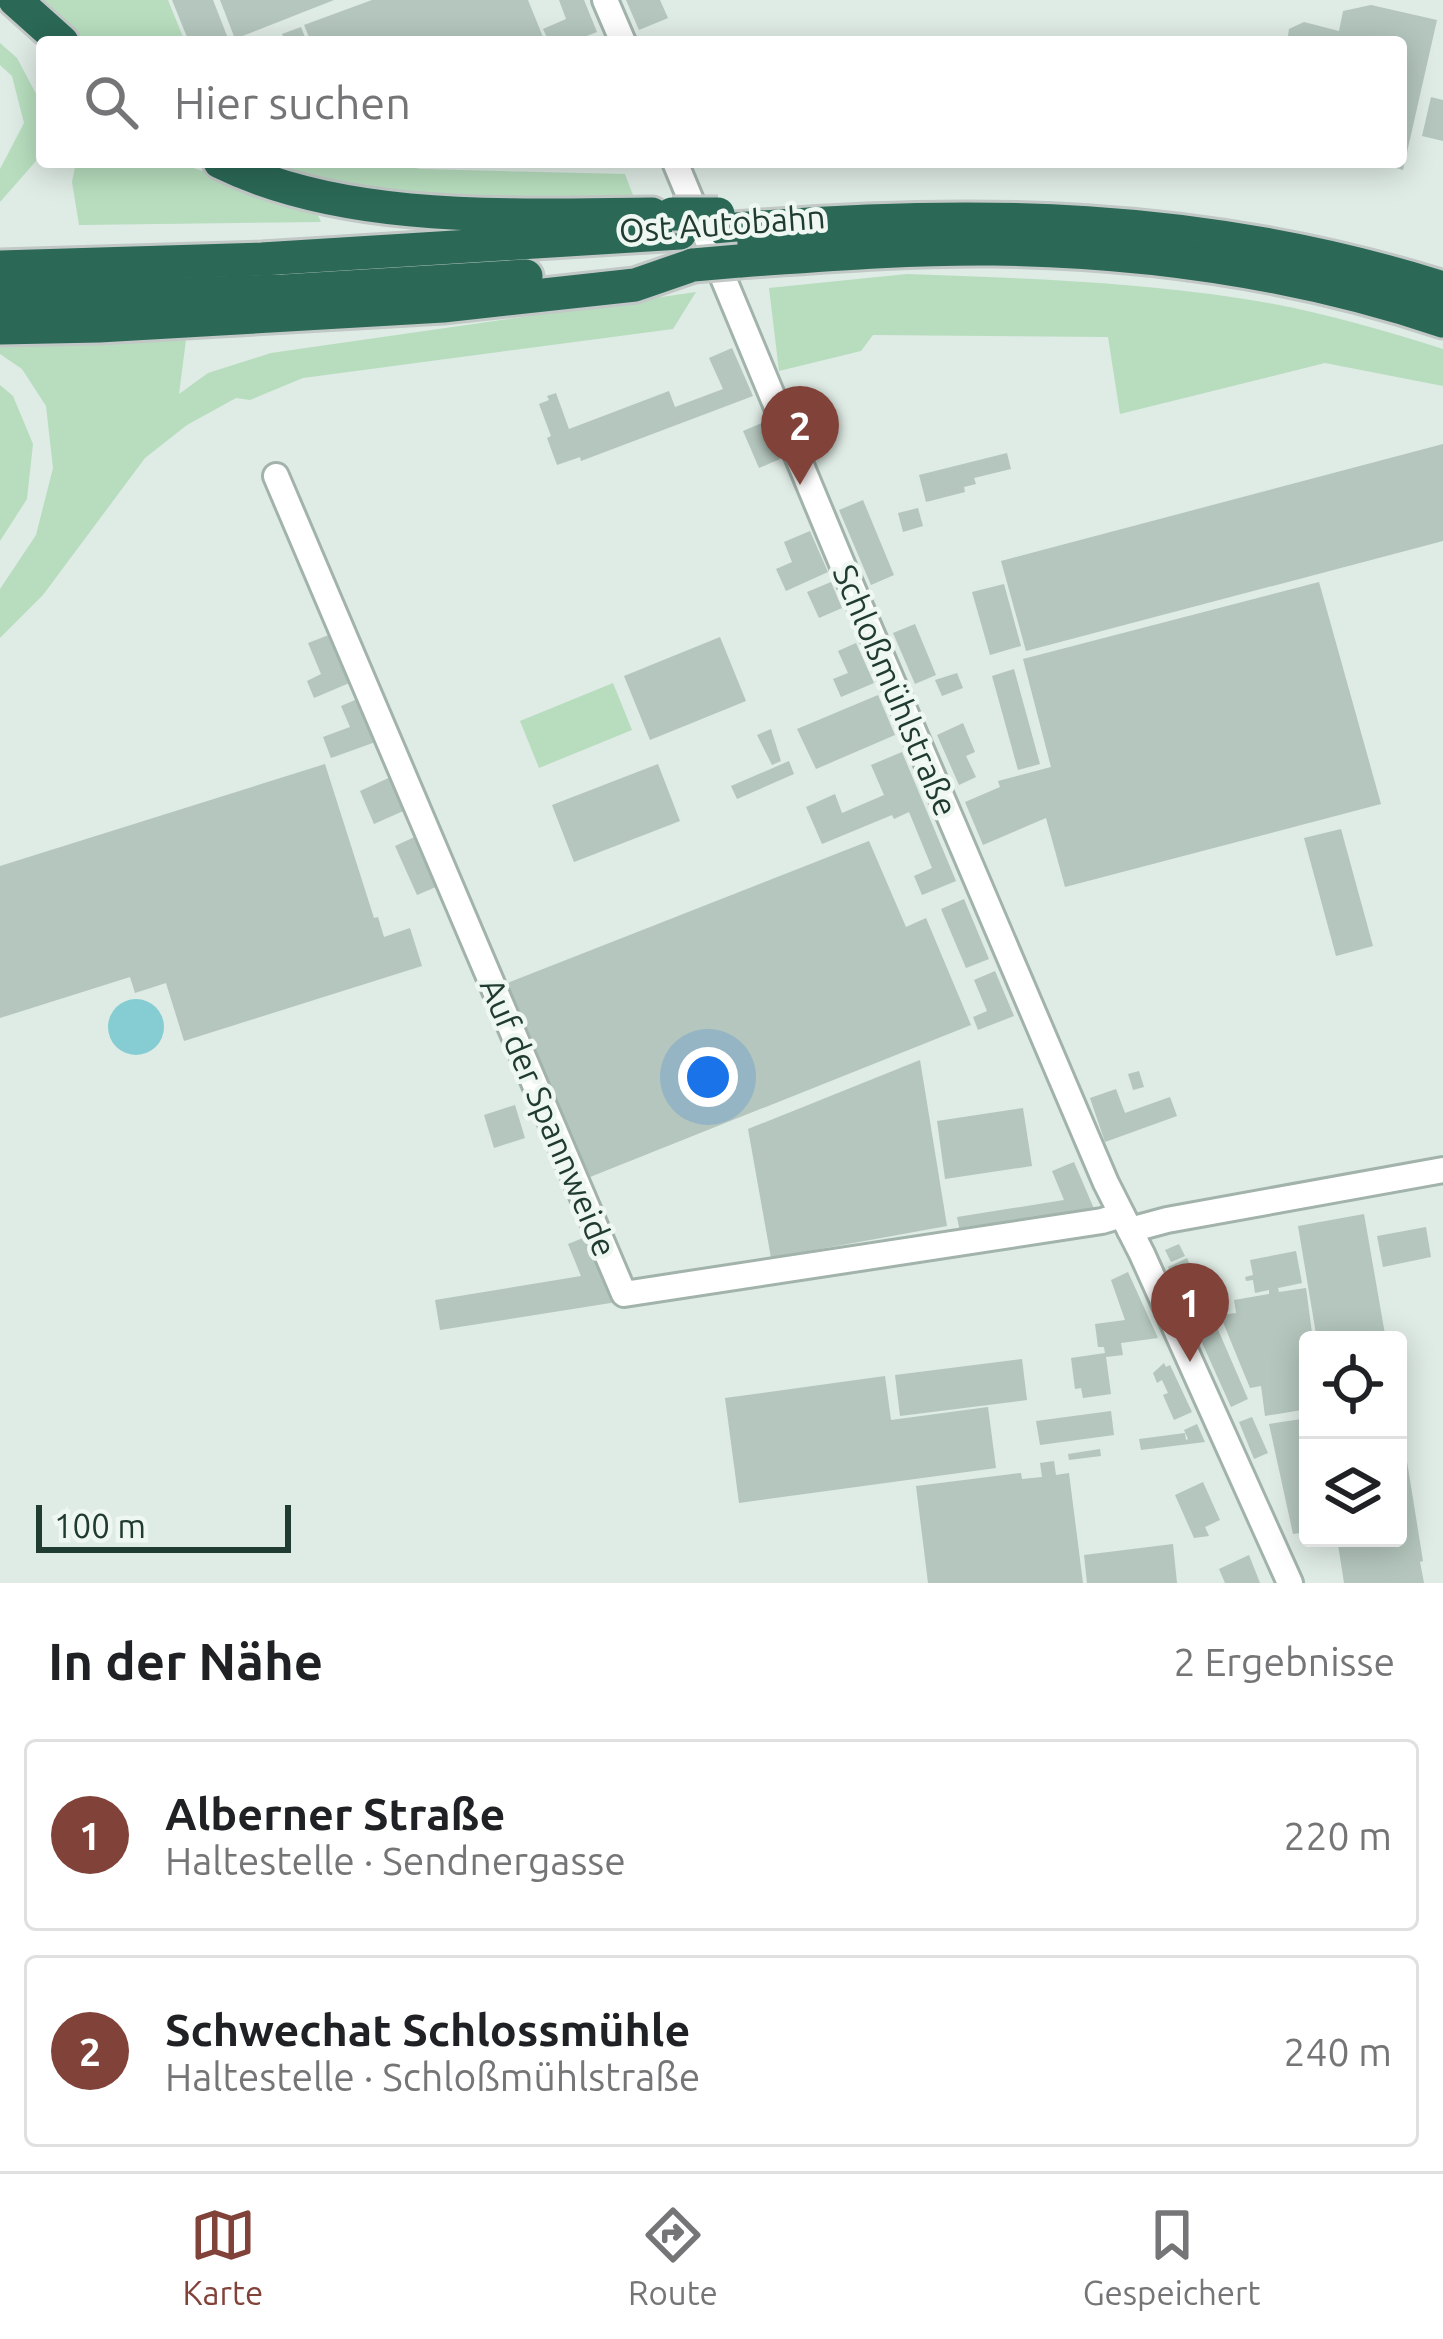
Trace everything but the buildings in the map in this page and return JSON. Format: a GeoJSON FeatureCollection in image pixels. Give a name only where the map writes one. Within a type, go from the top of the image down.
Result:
{"type":"FeatureCollection","features":[{"type":"Feature","properties":{"kind":"highway"},"geometry":{"type":"LineString","coordinates":[[15,0],[55,36]]}},
{"type":"Feature","properties":{"kind":"highway"},"geometry":{"type":"LineString","coordinates":[[235,168],[297,192],[361,202],[436,211],[676,223]]}},
{"type":"Feature","properties":{"kind":"highway","name":"Ost Autobahn"},"geometry":{"type":"LineString","coordinates":[[0,299],[284,291],[693,265],[727,235],[799,224],[994,218],[1162,227],[1258,242],[1443,289]]}},
{"type":"Feature","properties":{"kind":"highway","name":"Ost Autobahn"},"geometry":{"type":"LineString","coordinates":[[0,267],[262,259],[676,223],[727,235],[1112,254],[1270,276],[1350,293],[1443,321]]}},
{"type":"Feature","properties":{"kind":"highway"},"geometry":{"type":"LineString","coordinates":[[0,328],[443,306],[635,285],[693,265]]}},
{"type":"Feature","properties":{"kind":"street"},"geometry":{"type":"LineString","coordinates":[[605,0],[620,36]]}},
{"type":"Feature","properties":{"kind":"street","name":"Schloßmühlstraße"},"geometry":{"type":"LineString","coordinates":[[677,168],[1126,1223],[1290,1583]]}},
{"type":"Feature","properties":{"kind":"street","name":"Auf der Spannweide"},"geometry":{"type":"LineString","coordinates":[[277,476],[624,1294],[1102,1221],[1126,1223]]}},
{"type":"Feature","properties":{"kind":"street"},"geometry":{"type":"LineString","coordinates":[[1126,1223],[1167,1220],[1443,1169]]}},
{"type":"Feature","properties":{"kind":"green space"},"geometry":{"type":"Polygon","coordinates":[[[23,0],[168,0],[183,36],[66,36],[23,0]]]}},
{"type":"Feature","properties":{"kind":"green space"},"geometry":{"type":"Polygon","coordinates":[[[0,43],[17,58],[36,94],[36,161],[0,202],[0,169],[24,123],[12,76],[0,65],[0,43]]]}},
{"type":"Feature","properties":{"kind":"green space"},"geometry":{"type":"Polygon","coordinates":[[[75,168],[194,168],[314,207],[321,222],[79,225],[72,182],[75,168]]]}},
{"type":"Feature","properties":{"kind":"green space"},"geometry":{"type":"Polygon","coordinates":[[[274,168],[625,174],[636,203],[472,203],[355,192],[274,168]]]}},
{"type":"Feature","properties":{"kind":"green space"},"geometry":{"type":"Polygon","coordinates":[[[907,274],[1114,284],[1290,307],[1443,349],[1443,386],[1325,363],[1120,414],[1108,337],[873,335],[861,351],[779,371],[769,288],[907,274]]]}},
{"type":"Feature","properties":{"kind":"green space"},"geometry":{"type":"Polygon","coordinates":[[[696,292],[673,329],[303,378],[250,400],[236,398],[187,425],[145,458],[43,595],[0,638],[0,589],[36,535],[53,468],[46,406],[22,369],[0,354],[0,338],[187,332],[179,394],[208,373],[271,353],[696,292]]]}},
{"type":"Feature","properties":{"kind":"green space"},"geometry":{"type":"Polygon","coordinates":[[[0,385],[13,396],[33,444],[27,499],[0,541],[0,385]]]}},
{"type":"Feature","properties":{"kind":"green space"},"geometry":{"type":"Polygon","coordinates":[[[613,683],[632,730],[539,768],[520,721],[613,683]]]}},
{"type":"Feature","properties":{"kind":"water"},"geometry":{"type":"Polygon","coordinates":[[[136,999],[156,1007],[164,1027],[156,1047],[136,1055],[116,1047],[108,1027],[116,1007],[136,999]]]}},
{"type":"Feature","properties":{"kind":"place","name":"Schwechat Schlossmühle"},"geometry":{"type":"Point","coordinates":[800,485]}},
{"type":"Feature","properties":{"kind":"place","name":"Alberner Straße"},"geometry":{"type":"Point","coordinates":[1190,1362]}}]}
